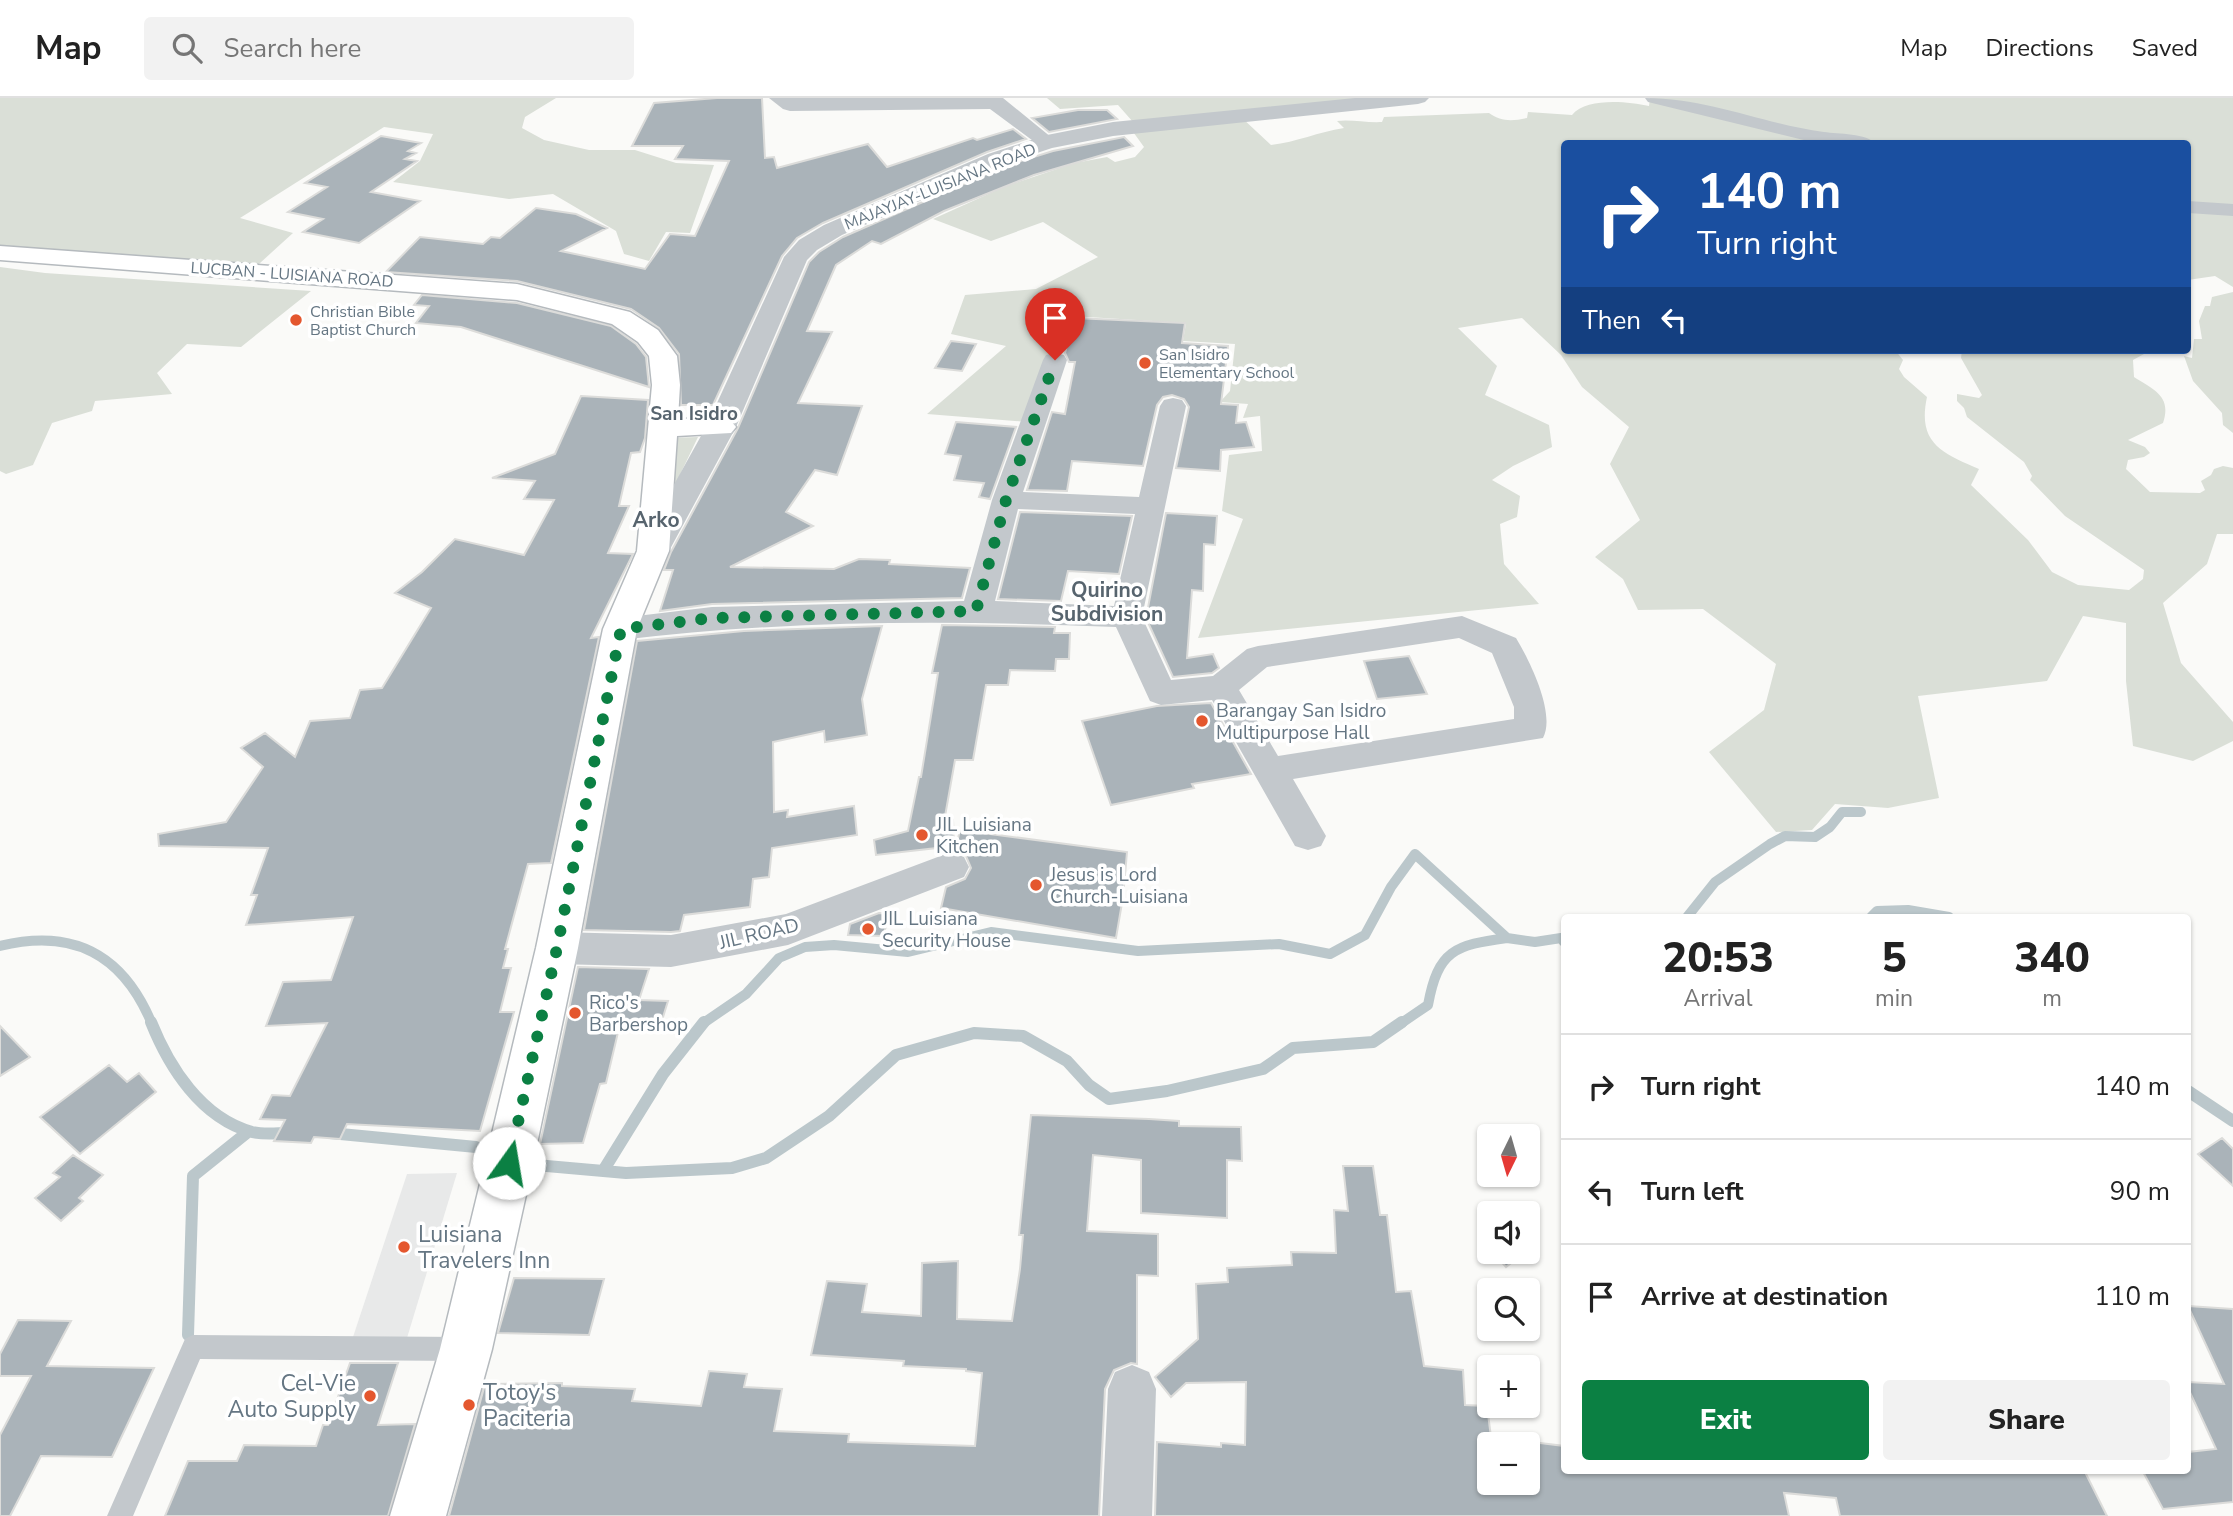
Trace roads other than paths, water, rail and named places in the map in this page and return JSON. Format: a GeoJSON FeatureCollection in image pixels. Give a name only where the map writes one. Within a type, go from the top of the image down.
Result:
{"type":"FeatureCollection","features":[{"type":"Feature","properties":{"kind":"main road","name":"LUCBAN - LUISIANA ROAD"},"geometry":{"type":"LineString","coordinates":[[0,253],[429,283],[517,292],[582,306],[621,318],[648,336],[663,356],[666,385],[653,551],[621,629],[557,948],[509,1163],[466,1349],[418,1516]]}},
{"type":"Feature","properties":{"kind":"main road"},"geometry":{"type":"LineString","coordinates":[[661,428],[721,427]]}},
{"type":"Feature","properties":{"kind":"street"},"geometry":{"type":"LineString","coordinates":[[779,98],[790,106],[994,100],[1047,142]]}},
{"type":"Feature","properties":{"kind":"street","name":"MAJAYJAY-LUISIANA ROAD"},"geometry":{"type":"LineString","coordinates":[[653,551],[721,427],[796,257],[808,245],[887,206],[996,159],[1047,142],[1166,123],[1418,98]]}},
{"type":"Feature","properties":{"kind":"street"},"geometry":{"type":"LineString","coordinates":[[1655,98],[1791,131],[1843,140]]}},
{"type":"Feature","properties":{"kind":"street"},"geometry":{"type":"LineString","coordinates":[[2191,206],[2233,210]]}},
{"type":"Feature","properties":{"kind":"street"},"geometry":{"type":"LineString","coordinates":[[976,611],[1006,500],[1055,360]]}},
{"type":"Feature","properties":{"kind":"street"},"geometry":{"type":"LineString","coordinates":[[1173,406],[1127,617],[1161,693],[1221,687],[1258,657],[1462,627],[1505,646],[1530,707],[1531,729],[1270,770]]}},
{"type":"Feature","properties":{"kind":"street"},"geometry":{"type":"LineString","coordinates":[[1006,500],[1152,506]]}},
{"type":"Feature","properties":{"kind":"street"},"geometry":{"type":"LineString","coordinates":[[621,629],[712,618],[976,611],[1127,617]]}},
{"type":"Feature","properties":{"kind":"street"},"geometry":{"type":"LineString","coordinates":[[1221,687],[1308,836]]}},
{"type":"Feature","properties":{"kind":"street","name":"JIL ROAD"},"geometry":{"type":"LineString","coordinates":[[557,948],[671,951],[788,929],[951,867]]}},
{"type":"Feature","properties":{"kind":"street"},"geometry":{"type":"LineString","coordinates":[[1127,1516],[1132,1389]]}},
{"type":"Feature","properties":{"kind":"lane"},"geometry":{"type":"LineString","coordinates":[[120,1516],[193,1347],[466,1349]]}},
{"type":"Feature","properties":{"kind":"waterway"},"geometry":{"type":"LineString","coordinates":[[1689,914],[1715,882],[1770,844],[1785,836],[1815,837],[1830,827],[1842,812],[1861,812]]}},
{"type":"Feature","properties":{"kind":"waterway"},"geometry":{"type":"LineString","coordinates":[[703,1023],[746,994],[779,958],[805,947],[834,945],[908,952],[991,932],[1138,951],[1279,944],[1330,954],[1365,935],[1391,887],[1415,854],[1507,938]]}},
{"type":"Feature","properties":{"kind":"waterway"},"geometry":{"type":"LineString","coordinates":[[1874,914],[1877,911],[1908,910],[1931,914]]}},
{"type":"Feature","properties":{"kind":"waterway"},"geometry":{"type":"LineString","coordinates":[[1400,1024],[1428,1005],[1437,972],[1452,954],[1474,944],[1507,938]]}},
{"type":"Feature","properties":{"kind":"waterway"},"geometry":{"type":"LineString","coordinates":[[1507,938],[1535,942],[1561,938]]}},
{"type":"Feature","properties":{"kind":"waterway"},"geometry":{"type":"LineString","coordinates":[[0,946],[26,941],[50,941],[73,944],[92,952],[110,964],[126,980],[151,1022]]}},
{"type":"Feature","properties":{"kind":"waterway"},"geometry":{"type":"LineString","coordinates":[[151,1022],[177,1073],[202,1103],[217,1115],[252,1132],[290,1133]]}},
{"type":"Feature","properties":{"kind":"waterway"},"geometry":{"type":"LineString","coordinates":[[603,1171],[626,1173],[732,1168],[766,1158],[829,1116],[896,1055],[974,1033],[1023,1036],[1067,1061],[1089,1085],[1109,1099],[1167,1091],[1263,1069],[1293,1048],[1373,1042],[1402,1022]]}},
{"type":"Feature","properties":{"kind":"waterway"},"geometry":{"type":"LineString","coordinates":[[603,1171],[663,1074],[703,1023]]}},
{"type":"Feature","properties":{"kind":"waterway"},"geometry":{"type":"LineString","coordinates":[[2191,1093],[2233,1121]]}},
{"type":"Feature","properties":{"kind":"waterway"},"geometry":{"type":"LineString","coordinates":[[188,1335],[193,1176],[249,1131]]}},
{"type":"Feature","properties":{"kind":"waterway"},"geometry":{"type":"LineString","coordinates":[[330,1133],[476,1147]]}},
{"type":"Feature","properties":{"kind":"waterway"},"geometry":{"type":"LineString","coordinates":[[524,1164],[603,1171]]}},
{"type":"Feature","properties":{"kind":"place","name":"Christian Bible Baptist Church"},"geometry":{"type":"Point","coordinates":[296,320]}},
{"type":"Feature","properties":{"kind":"place","name":"San Isidro Elementary School"},"geometry":{"type":"Point","coordinates":[1145,363]}},
{"type":"Feature","properties":{"kind":"place","name":"Barangay San Isidro Multipurpose Hall"},"geometry":{"type":"Point","coordinates":[1202,721]}},
{"type":"Feature","properties":{"kind":"place","name":"JIL Luisiana Kitchen"},"geometry":{"type":"Point","coordinates":[922,835]}},
{"type":"Feature","properties":{"kind":"place","name":"Jesus is Lord Church-Luisiana"},"geometry":{"type":"Point","coordinates":[1036,885]}},
{"type":"Feature","properties":{"kind":"place","name":"JIL Luisiana Security House"},"geometry":{"type":"Point","coordinates":[868,929]}},
{"type":"Feature","properties":{"kind":"place","name":"Rico's Barbershop"},"geometry":{"type":"Point","coordinates":[575,1013]}},
{"type":"Feature","properties":{"kind":"place","name":"Luisiana Travelers Inn"},"geometry":{"type":"Point","coordinates":[404,1247]}},
{"type":"Feature","properties":{"kind":"place","name":"Cel-Vie Auto Supply"},"geometry":{"type":"Point","coordinates":[370,1396]}},
{"type":"Feature","properties":{"kind":"place","name":"Totoy's Paciteria"},"geometry":{"type":"Point","coordinates":[469,1405]}},
{"type":"Feature","properties":{"kind":"district","name":"San Isidro"},"geometry":{"type":"Point","coordinates":[694,413]}},
{"type":"Feature","properties":{"kind":"district","name":"Arko"},"geometry":{"type":"Point","coordinates":[656,520]}},
{"type":"Feature","properties":{"kind":"district","name":"Quirino Subdivision"},"geometry":{"type":"Point","coordinates":[1107,602]}}]}
